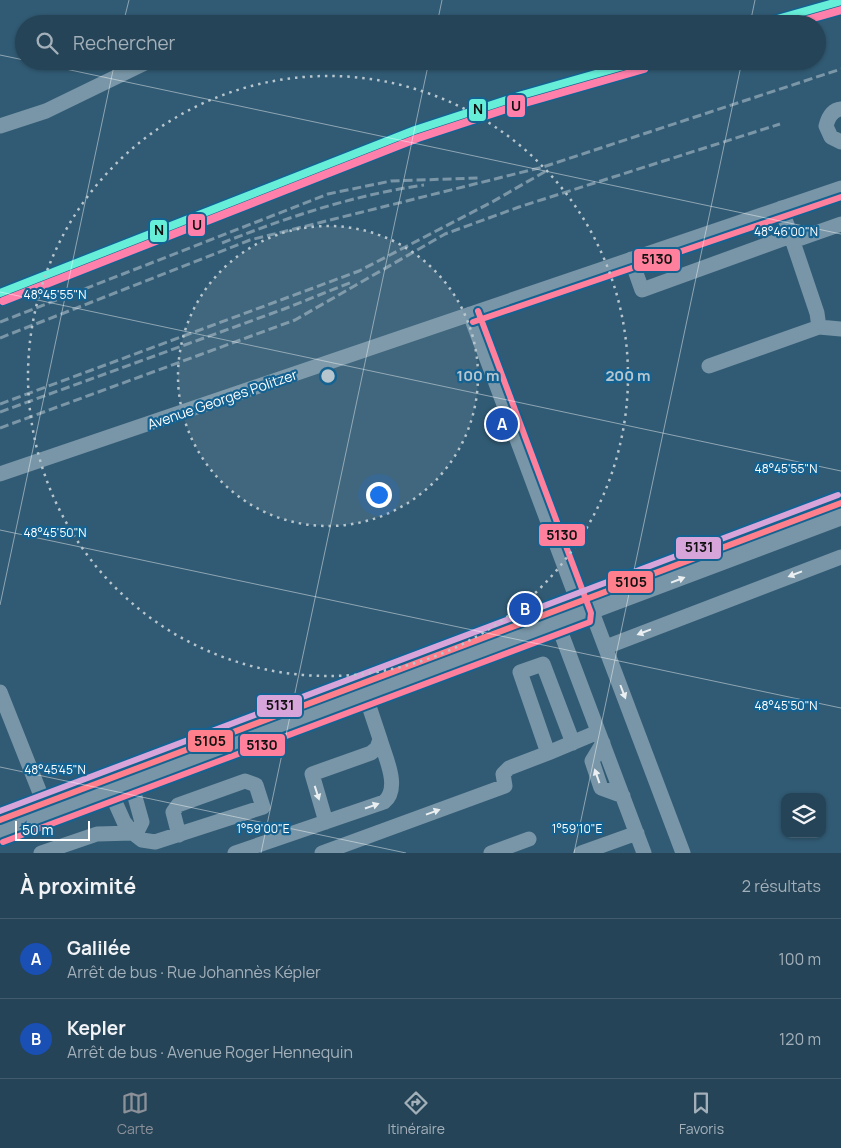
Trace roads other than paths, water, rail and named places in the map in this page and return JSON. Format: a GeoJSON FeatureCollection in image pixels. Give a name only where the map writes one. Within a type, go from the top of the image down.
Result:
{"type":"FeatureCollection","features":[{"type":"Feature","properties":{"kind":"street"},"geometry":{"type":"LineString","coordinates":[[0,126],[46,111],[134,70]]}},
{"type":"Feature","properties":{"kind":"street"},"geometry":{"type":"LineString","coordinates":[[841,109],[837,109],[829,118],[826,126],[831,137],[841,142]]}},
{"type":"Feature","properties":{"kind":"street","name":"Avenue Georges Politzer"},"geometry":{"type":"LineString","coordinates":[[0,474],[841,188]]}},
{"type":"Feature","properties":{"kind":"street"},"geometry":{"type":"LineString","coordinates":[[781,208],[817,313],[819,327]]}},
{"type":"Feature","properties":{"kind":"street"},"geometry":{"type":"LineString","coordinates":[[631,259],[642,290],[841,224]]}},
{"type":"Feature","properties":{"kind":"street"},"geometry":{"type":"LineString","coordinates":[[470,314],[585,610],[606,647],[684,853]]}},
{"type":"Feature","properties":{"kind":"street"},"geometry":{"type":"LineString","coordinates":[[709,366],[819,327],[841,329]]}},
{"type":"Feature","properties":{"kind":"street"},"geometry":{"type":"LineString","coordinates":[[0,834],[558,625],[585,610],[841,503]]}},
{"type":"Feature","properties":{"kind":"street"},"geometry":{"type":"LineString","coordinates":[[0,820],[841,518]]}},
{"type":"Feature","properties":{"kind":"street"},"geometry":{"type":"LineString","coordinates":[[606,647],[841,557]]}},
{"type":"Feature","properties":{"kind":"street"},"geometry":{"type":"LineString","coordinates":[[558,625],[640,842]]}},
{"type":"Feature","properties":{"kind":"street"},"geometry":{"type":"LineString","coordinates":[[548,753],[520,672],[543,664],[573,743]]}},
{"type":"Feature","properties":{"kind":"street"},"geometry":{"type":"LineString","coordinates":[[0,692],[44,803]]}},
{"type":"Feature","properties":{"kind":"street"},"geometry":{"type":"LineString","coordinates":[[235,853],[274,847],[326,822],[384,802],[389,798],[393,788],[366,697]]}},
{"type":"Feature","properties":{"kind":"street"},"geometry":{"type":"LineString","coordinates":[[322,853],[505,786],[503,774],[509,768],[573,743],[601,738]]}},
{"type":"Feature","properties":{"kind":"street"},"geometry":{"type":"LineString","coordinates":[[326,822],[312,774],[371,753],[377,748],[380,739]]}},
{"type":"Feature","properties":{"kind":"street"},"geometry":{"type":"LineString","coordinates":[[110,793],[124,822],[133,833],[142,840],[155,842],[179,835],[263,807],[256,785],[245,781],[178,805],[173,812],[179,835]]}},
{"type":"Feature","properties":{"kind":"street"},"geometry":{"type":"LineString","coordinates":[[41,853],[88,835],[133,833],[138,830],[142,822],[135,797],[135,784]]}},
{"type":"Feature","properties":{"kind":"street"},"geometry":{"type":"LineString","coordinates":[[491,853],[529,839]]}},
{"type":"Feature","properties":{"kind":"street"},"geometry":{"type":"LineString","coordinates":[[581,853],[640,842]]}},
{"type":"Feature","properties":{"kind":"street"},"geometry":{"type":"LineString","coordinates":[[609,853],[640,842]]}},
{"type":"Feature","properties":{"kind":"railway"},"geometry":{"type":"LineString","coordinates":[[0,338],[250,240],[543,167],[841,69]]}},
{"type":"Feature","properties":{"kind":"railway"},"geometry":{"type":"LineString","coordinates":[[0,428],[295,320],[445,234],[519,207],[780,124]]}},
{"type":"Feature","properties":{"kind":"railway"},"geometry":{"type":"LineString","coordinates":[[0,404],[359,271],[492,202],[546,171]]}},
{"type":"Feature","properties":{"kind":"railway"},"geometry":{"type":"LineString","coordinates":[[0,322],[328,194],[391,181],[478,178]]}},
{"type":"Feature","properties":{"kind":"railway"},"geometry":{"type":"LineString","coordinates":[[222,243],[322,208],[398,189],[424,185]]}},
{"type":"Feature","properties":{"kind":"railway"},"geometry":{"type":"LineString","coordinates":[[0,412],[284,309],[352,282]]}},
{"type":"Feature","properties":{"kind":"place","name":"Galilée"},"geometry":{"type":"Point","coordinates":[502,424]}},
{"type":"Feature","properties":{"kind":"place","name":"Kepler"},"geometry":{"type":"Point","coordinates":[525,609]}}]}
